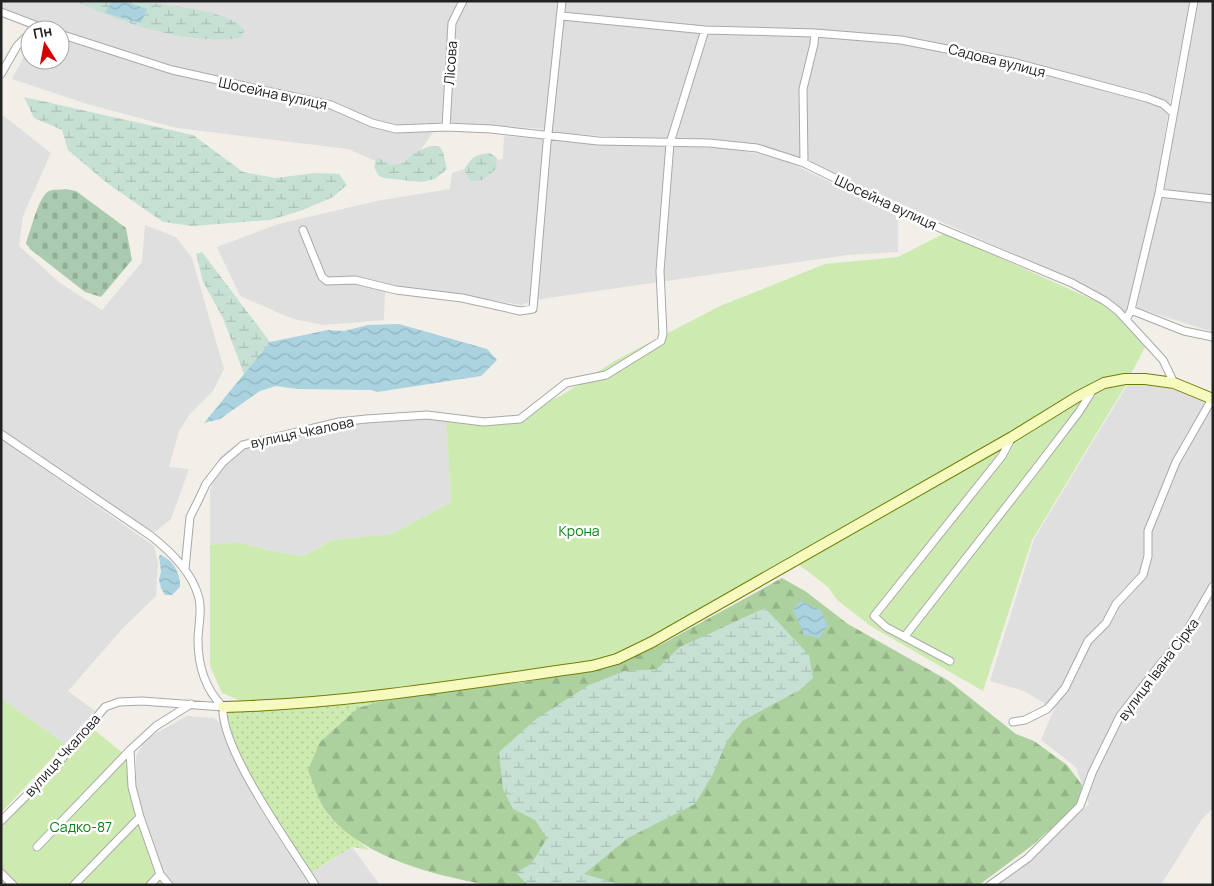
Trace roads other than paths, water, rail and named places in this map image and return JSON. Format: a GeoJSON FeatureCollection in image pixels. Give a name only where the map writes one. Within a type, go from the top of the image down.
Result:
{"type":"FeatureCollection","features":[{"type":"Feature","properties":{"kind":"street","name":"Лісова"},"geometry":{"type":"LineString","coordinates":[[446,127],[452,23],[463,1]]}},
{"type":"Feature","properties":{"kind":"street"},"geometry":{"type":"LineString","coordinates":[[303,230],[322,277],[328,281],[355,280],[396,290],[462,298],[520,311],[533,309],[562,1]]}},
{"type":"Feature","properties":{"kind":"street"},"geometry":{"type":"LineString","coordinates":[[1126,320],[1131,310],[1159,193],[1172,112],[1194,1]]}},
{"type":"Feature","properties":{"kind":"street"},"geometry":{"type":"LineString","coordinates":[[1,12],[20,21]]}},
{"type":"Feature","properties":{"kind":"street","name":"Садова вулиця"},"geometry":{"type":"LineString","coordinates":[[562,16],[705,30],[815,33],[901,40],[1013,62],[1147,98],[1162,104],[1172,112]]}},
{"type":"Feature","properties":{"kind":"street"},"geometry":{"type":"LineString","coordinates":[[670,143],[705,30]]}},
{"type":"Feature","properties":{"kind":"street"},"geometry":{"type":"LineString","coordinates":[[804,163],[806,150],[803,89],[815,33]]}},
{"type":"Feature","properties":{"kind":"street","name":"Шосейна вулиця"},"geometry":{"type":"LineString","coordinates":[[70,37],[172,70],[331,105],[372,123],[396,129],[446,127],[598,141],[709,143],[757,148],[804,163],[916,218],[1072,283],[1105,302],[1126,320],[1163,360],[1174,383]]}},
{"type":"Feature","properties":{"kind":"street"},"geometry":{"type":"LineString","coordinates":[[1,74],[20,43]]}},
{"type":"Feature","properties":{"kind":"street","name":"вулиця Чкалова"},"geometry":{"type":"LineString","coordinates":[[185,569],[190,517],[206,484],[223,462],[243,445],[339,422],[427,415],[484,422],[520,419],[566,383],[606,375],[661,341],[663,334],[660,271],[670,143]]}},
{"type":"Feature","properties":{"kind":"street"},"geometry":{"type":"LineString","coordinates":[[1159,193],[1213,199]]}},
{"type":"Feature","properties":{"kind":"street"},"geometry":{"type":"LineString","coordinates":[[1131,310],[1184,331],[1213,337]]}},
{"type":"Feature","properties":{"kind":"street"},"geometry":{"type":"LineString","coordinates":[[222,706],[292,705],[352,698],[592,666],[617,659],[652,642],[1012,437],[1094,388],[1125,379],[1145,379],[1174,383],[1212,399],[1176,462],[1148,531],[1148,556],[1143,575],[1116,604],[1106,623],[1088,641],[1065,688],[1055,700],[1047,709],[1025,720],[1013,722]]}},
{"type":"Feature","properties":{"kind":"street"},"geometry":{"type":"LineString","coordinates":[[905,636],[1079,412],[1094,388]]}},
{"type":"Feature","properties":{"kind":"street"},"geometry":{"type":"LineString","coordinates":[[1,434],[151,536],[169,550],[185,569],[198,594],[200,664],[207,686],[222,706],[222,719],[227,734],[252,783],[315,885]]}},
{"type":"Feature","properties":{"kind":"street"},"geometry":{"type":"LineString","coordinates":[[950,661],[886,626],[874,616],[1002,456],[1012,437]]}},
{"type":"Feature","properties":{"kind":"street","name":"вулиця Івана Сірка"},"geometry":{"type":"LineString","coordinates":[[990,885],[1028,858],[1080,806],[1092,773],[1120,716],[1181,641],[1213,586]]}},
{"type":"Feature","properties":{"kind":"street","name":"вулиця Чкалова"},"geometry":{"type":"LineString","coordinates":[[1,820],[54,768],[105,707],[119,702],[222,706]]}},
{"type":"Feature","properties":{"kind":"street"},"geometry":{"type":"LineString","coordinates":[[37,846],[130,750],[156,726],[191,704]]}},
{"type":"Feature","properties":{"kind":"street"},"geometry":{"type":"LineString","coordinates":[[130,750],[132,787],[140,817],[160,874],[169,885]]}},
{"type":"Feature","properties":{"kind":"street"},"geometry":{"type":"LineString","coordinates":[[74,885],[140,817]]}},
{"type":"Feature","properties":{"kind":"street"},"geometry":{"type":"LineString","coordinates":[[1,873],[13,885]]}},
{"type":"Feature","properties":{"kind":"street"},"geometry":{"type":"LineString","coordinates":[[150,885],[160,874]]}},
{"type":"Feature","properties":{"kind":"water"},"geometry":{"type":"Polygon","coordinates":[[[112,1],[125,1],[147,9],[141,23],[105,13],[112,1]]]}},
{"type":"Feature","properties":{"kind":"water"},"geometry":{"type":"Polygon","coordinates":[[[399,324],[487,349],[497,360],[481,376],[377,392],[371,390],[297,389],[276,386],[260,391],[220,419],[204,423],[270,342],[328,330],[344,331],[368,325],[399,324]]]}},
{"type":"Feature","properties":{"kind":"water"},"geometry":{"type":"Polygon","coordinates":[[[161,555],[173,564],[178,572],[180,587],[172,595],[165,595],[161,588],[159,556],[161,555]]]}},
{"type":"Feature","properties":{"kind":"water"},"geometry":{"type":"Polygon","coordinates":[[[801,601],[820,610],[828,625],[819,638],[804,635],[793,609],[801,601]]]}},
{"type":"Feature","properties":{"kind":"park label","name":"Крона"},"geometry":{"type":"Point","coordinates":[579,530]}},
{"type":"Feature","properties":{"kind":"park label","name":"Садко-87"},"geometry":{"type":"Point","coordinates":[81,826]}}]}
